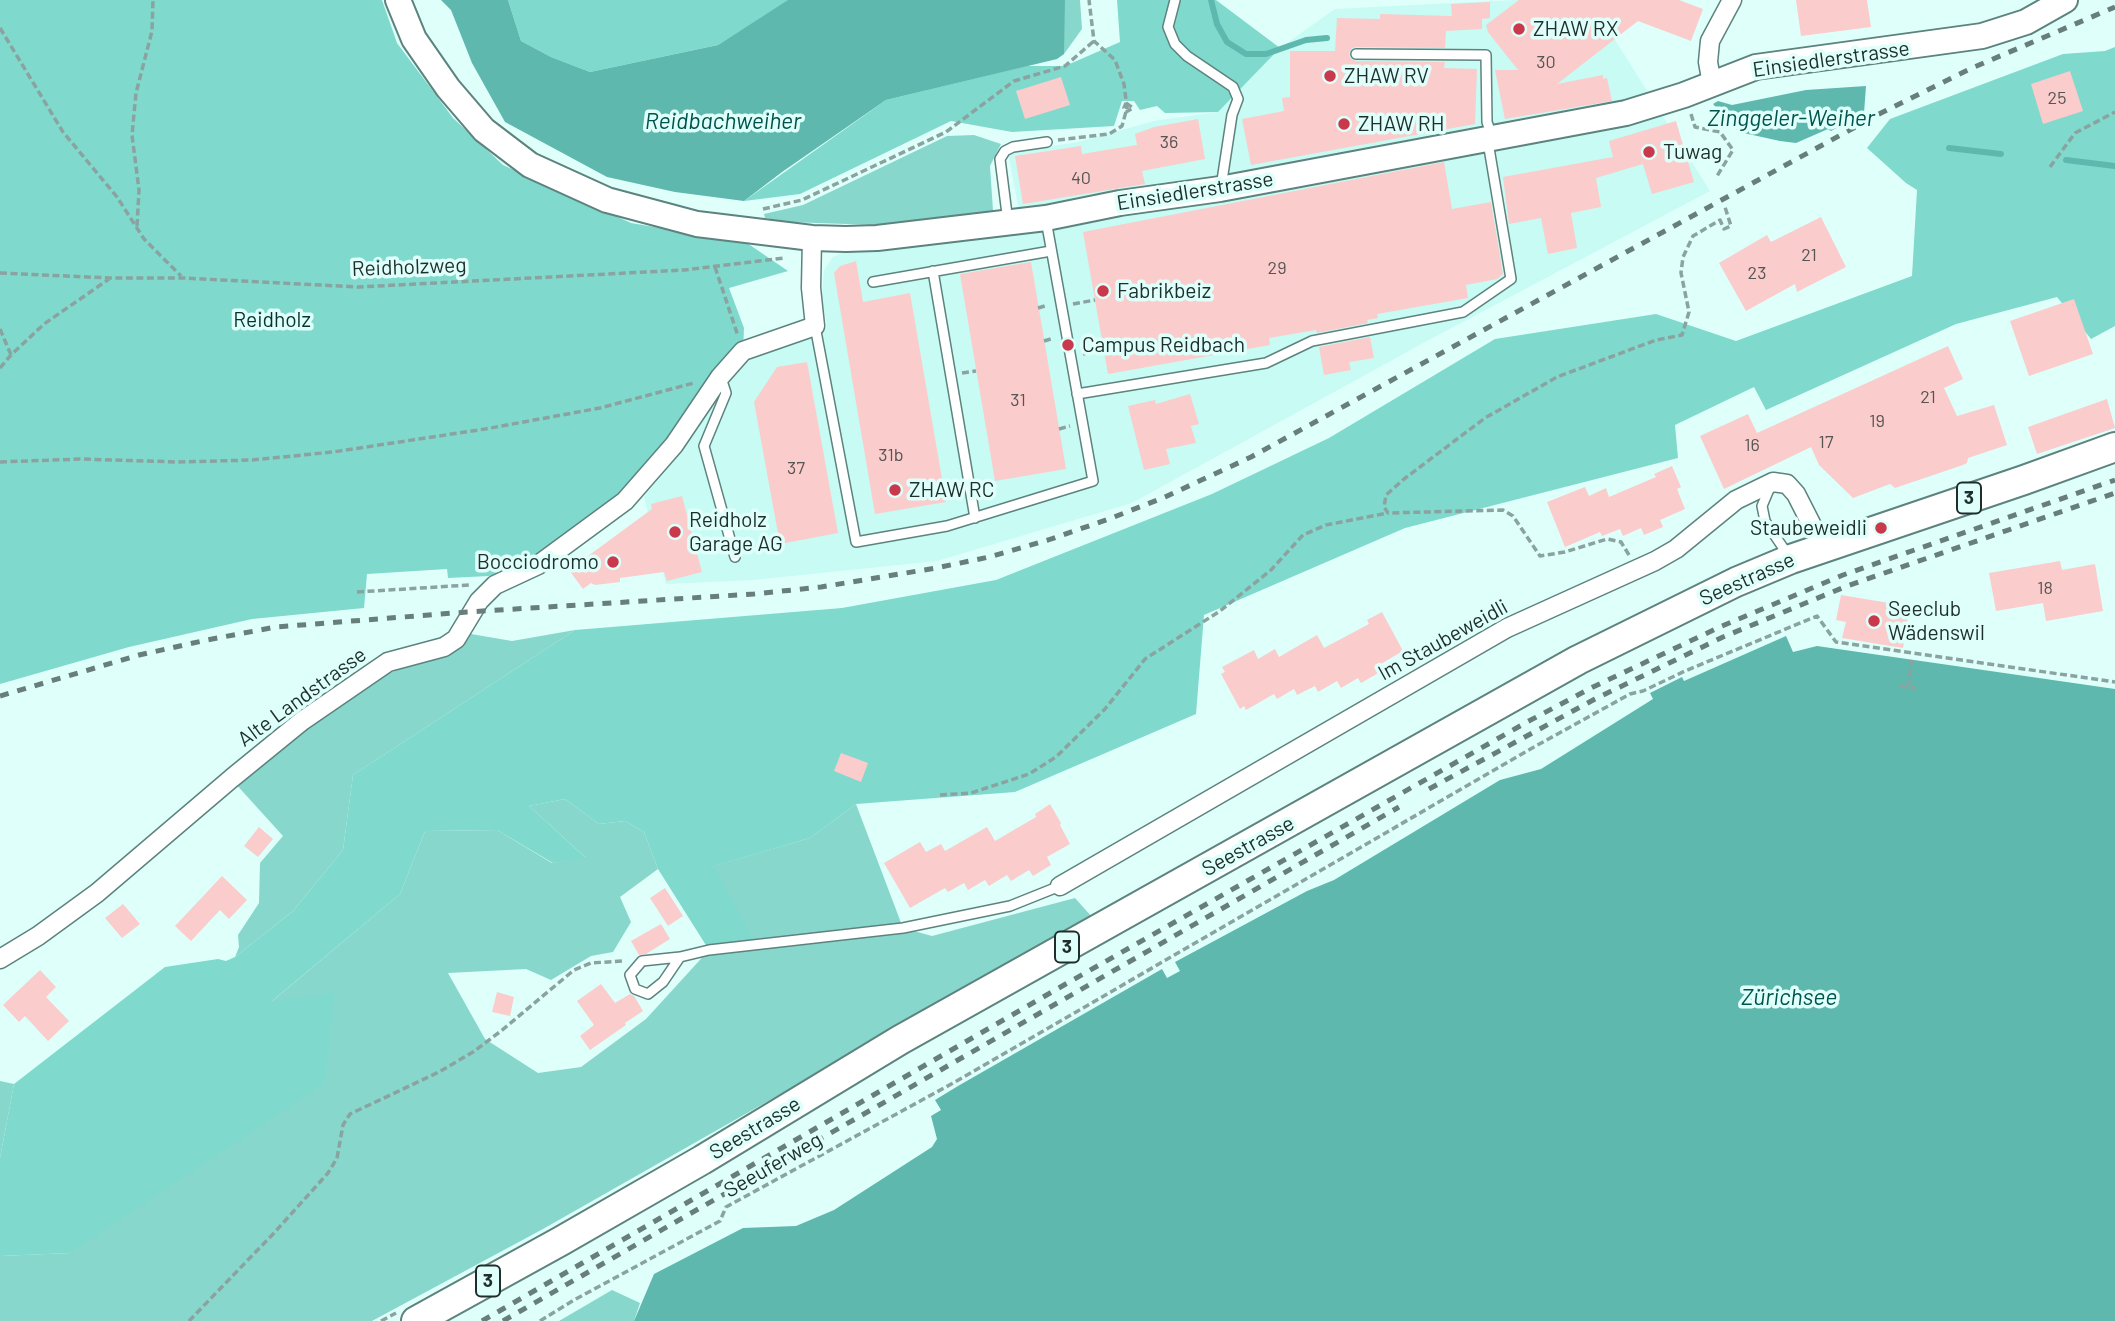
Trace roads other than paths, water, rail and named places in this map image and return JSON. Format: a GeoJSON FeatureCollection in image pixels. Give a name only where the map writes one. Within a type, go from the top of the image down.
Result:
{"type":"FeatureCollection","features":[{"type":"Feature","properties":{"kind":"main road","name":"Einsiedlerstrasse"},"geometry":{"type":"LineString","coordinates":[[398,0],[414,39],[448,88],[484,130],[530,165],[607,200],[697,224],[812,239],[877,238],[1008,224],[1120,203],[1220,189],[1626,113],[1684,95],[1756,67],[1982,36],[2026,22],[2065,0]]}},
{"type":"Feature","properties":{"kind":"main road","name":"Seestrasse"},"geometry":{"type":"LineString","coordinates":[[416,1321],[667,1180],[900,1041],[1578,660],[1735,582],[1791,559],[2115,447]]}},
{"type":"Feature","properties":{"kind":"street"},"geometry":{"type":"LineString","coordinates":[[1712,84],[1707,62],[1710,41],[1732,0]]}},
{"type":"Feature","properties":{"kind":"street"},"geometry":{"type":"LineString","coordinates":[[812,239],[811,288],[815,326]]}},
{"type":"Feature","properties":{"kind":"street","name":"Alte Landstrasse"},"geometry":{"type":"LineString","coordinates":[[0,959],[38,936],[97,893],[302,721],[388,662],[444,647],[456,639],[479,601],[495,584],[538,565],[625,500],[674,444],[715,384],[743,351],[815,326]]}},
{"type":"Feature","properties":{"kind":"street"},"geometry":{"type":"LineString","coordinates":[[1773,482],[1787,484],[1796,494],[1823,547]]}},
{"type":"Feature","properties":{"kind":"street","name":"Im Staubeweidli"},"geometry":{"type":"LineString","coordinates":[[1060,886],[1507,628],[1655,561],[1676,549],[1736,500],[1773,482]]}},
{"type":"Feature","properties":{"kind":"lane"},"geometry":{"type":"LineString","coordinates":[[1175,0],[1168,27],[1175,44],[1187,56],[1233,87],[1238,99],[1232,115],[1220,189]]}},
{"type":"Feature","properties":{"kind":"lane"},"geometry":{"type":"LineString","coordinates":[[1077,394],[1266,363],[1312,341],[1463,312],[1511,279],[1487,122],[1486,55],[1356,54]]}},
{"type":"Feature","properties":{"kind":"lane"},"geometry":{"type":"LineString","coordinates":[[1008,224],[1000,159],[1005,151],[1013,147],[1047,142]]}},
{"type":"Feature","properties":{"kind":"lane"},"geometry":{"type":"LineString","coordinates":[[815,326],[856,542],[947,526],[1093,481],[1046,218]]}},
{"type":"Feature","properties":{"kind":"lane"},"geometry":{"type":"LineString","coordinates":[[873,282],[1051,251]]}},
{"type":"Feature","properties":{"kind":"lane"},"geometry":{"type":"LineString","coordinates":[[933,271],[975,518]]}},
{"type":"Feature","properties":{"kind":"lane"},"geometry":{"type":"LineString","coordinates":[[715,384],[726,393],[704,446],[735,557]]}},
{"type":"Feature","properties":{"kind":"lane"},"geometry":{"type":"LineString","coordinates":[[1773,482],[1762,506],[1765,521],[1791,559]]}},
{"type":"Feature","properties":{"kind":"lane"},"geometry":{"type":"LineString","coordinates":[[680,957],[663,982],[648,994],[635,989],[630,975],[642,961],[680,957],[709,950],[903,928],[1010,906],[1060,886]]}},
{"type":"Feature","properties":{"kind":"water","name":"Reidbachweiher"},"geometry":{"type":"Polygon","coordinates":[[[441,0],[508,0],[521,41],[551,57],[590,72],[718,45],[788,0],[1065,0],[1064,54],[1057,59],[886,100],[744,201],[675,192],[607,177],[505,122],[472,63],[451,10],[441,0]]]}},
{"type":"Feature","properties":{"kind":"water","name":"Zinggeler-Weiher"},"geometry":{"type":"Polygon","coordinates":[[[1866,86],[1864,113],[1831,131],[1828,129],[1796,143],[1739,132],[1713,104],[1718,101],[1732,105],[1806,90],[1866,86]]]}},
{"type":"Feature","properties":{"kind":"water","name":"Zürichsee"},"geometry":{"type":"Polygon","coordinates":[[[1786,636],[1793,652],[1817,646],[2115,689],[2115,1321],[634,1321],[654,1274],[743,1228],[796,1226],[834,1210],[932,1147],[937,1139],[931,1116],[941,1110],[935,1100],[958,1086],[1162,969],[1167,978],[1180,971],[1175,962],[1307,891],[1334,880],[1500,780],[1541,769],[1653,699],[1650,693],[1682,677],[1684,681],[1786,636]]]}},
{"type":"Feature","properties":{"kind":"waterway"},"geometry":{"type":"LineString","coordinates":[[1211,0],[1217,24],[1227,42],[1246,54],[1266,54],[1306,40],[1327,38]]}},
{"type":"Feature","properties":{"kind":"waterway"},"geometry":{"type":"LineString","coordinates":[[1949,148],[2001,154]]}},
{"type":"Feature","properties":{"kind":"waterway"},"geometry":{"type":"LineString","coordinates":[[2066,160],[2115,166]]}},
{"type":"Feature","properties":{"kind":"railway"},"geometry":{"type":"LineString","coordinates":[[0,696],[139,655],[276,627],[821,587],[936,568],[989,557],[1048,540],[1165,497],[1251,457],[1881,113],[1972,68],[2115,7]]}},
{"type":"Feature","properties":{"kind":"railway"},"geometry":{"type":"LineString","coordinates":[[482,1321],[1064,985],[1593,687],[1722,626],[1843,575],[2115,480]]}},
{"type":"Feature","properties":{"kind":"railway"},"geometry":{"type":"LineString","coordinates":[[1429,789],[1595,699],[1723,637],[1847,586],[2115,493]]}},
{"type":"Feature","properties":{"kind":"railway"},"geometry":{"type":"LineString","coordinates":[[503,1321],[1399,807]]}},
{"type":"Feature","properties":{"kind":"place","name":"ZHAW RX"},"geometry":{"type":"Point","coordinates":[1519,29]}},
{"type":"Feature","properties":{"kind":"place","name":"ZHAW RV"},"geometry":{"type":"Point","coordinates":[1330,76]}},
{"type":"Feature","properties":{"kind":"place","name":"ZHAW RH"},"geometry":{"type":"Point","coordinates":[1344,124]}},
{"type":"Feature","properties":{"kind":"place","name":"Tuwag"},"geometry":{"type":"Point","coordinates":[1649,152]}},
{"type":"Feature","properties":{"kind":"place","name":"Fabrikbeiz"},"geometry":{"type":"Point","coordinates":[1103,291]}},
{"type":"Feature","properties":{"kind":"place","name":"Campus Reidbach"},"geometry":{"type":"Point","coordinates":[1068,345]}},
{"type":"Feature","properties":{"kind":"place","name":"ZHAW RC"},"geometry":{"type":"Point","coordinates":[895,490]}},
{"type":"Feature","properties":{"kind":"place","name":"Staubeweidli"},"geometry":{"type":"Point","coordinates":[1881,528]}},
{"type":"Feature","properties":{"kind":"place","name":"Reidholz Garage AG"},"geometry":{"type":"Point","coordinates":[675,532]}},
{"type":"Feature","properties":{"kind":"place","name":"Bocciodromo"},"geometry":{"type":"Point","coordinates":[613,562]}},
{"type":"Feature","properties":{"kind":"place","name":"Seeclub Wädenswil"},"geometry":{"type":"Point","coordinates":[1874,621]}},
{"type":"Feature","properties":{"kind":"park label","name":"Reidholz"},"geometry":{"type":"Point","coordinates":[272,320]}}]}
